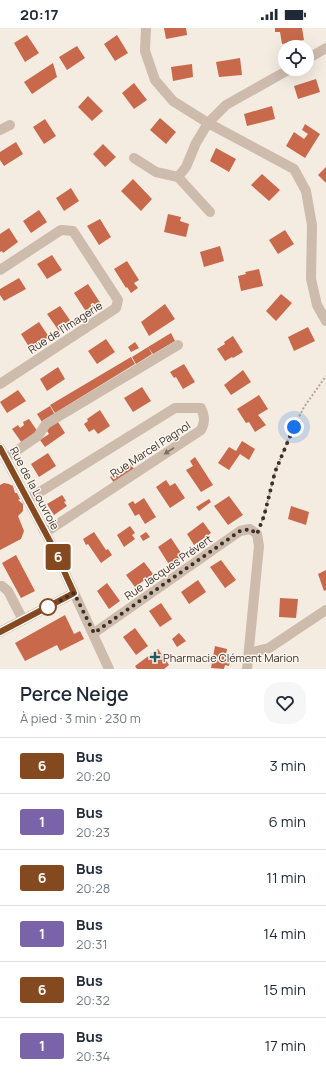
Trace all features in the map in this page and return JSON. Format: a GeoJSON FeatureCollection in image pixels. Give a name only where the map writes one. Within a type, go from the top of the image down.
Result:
{"type":"FeatureCollection","features":[{"type":"Feature","properties":{"kind":"street"},"geometry":{"type":"LineString","coordinates":[[146,28],[145,51],[155,80],[173,101],[294,169],[306,191],[312,225],[311,280],[317,305],[326,321]]}},
{"type":"Feature","properties":{"kind":"street"},"geometry":{"type":"LineString","coordinates":[[314,55],[326,48]]}},
{"type":"Feature","properties":{"kind":"street"},"geometry":{"type":"LineString","coordinates":[[178,177],[186,167],[208,122],[226,105],[278,76]]}},
{"type":"Feature","properties":{"kind":"street"},"geometry":{"type":"LineString","coordinates":[[0,130],[10,125]]}},
{"type":"Feature","properties":{"kind":"street"},"geometry":{"type":"LineString","coordinates":[[134,158],[156,172],[178,177],[210,212]]}},
{"type":"Feature","properties":{"kind":"street","name":"Rue de l'Imagerie"},"geometry":{"type":"LineString","coordinates":[[0,270],[62,230],[73,231],[118,300],[116,308],[0,384]]}},
{"type":"Feature","properties":{"kind":"street"},"geometry":{"type":"LineString","coordinates":[[5,463],[38,436],[46,424],[178,345]]}},
{"type":"Feature","properties":{"kind":"street","name":"Rue Marcel Pagnol"},"geometry":{"type":"LineString","coordinates":[[27,500],[175,408],[201,408],[205,415],[205,422],[202,430],[49,530],[44,531]]}},
{"type":"Feature","properties":{"kind":"street","name":"Rue de la Louvroie"},"geometry":{"type":"LineString","coordinates":[[0,448],[5,463],[44,531],[94,633],[109,669]]}},
{"type":"Feature","properties":{"kind":"street","name":"Rue Jacques Prévert"},"geometry":{"type":"LineString","coordinates":[[94,633],[240,531],[250,529],[257,534]]}},
{"type":"Feature","properties":{"kind":"street"},"geometry":{"type":"LineString","coordinates":[[247,669],[259,546],[257,534]]}},
{"type":"Feature","properties":{"kind":"street"},"geometry":{"type":"LineString","coordinates":[[0,586],[8,591],[23,620]]}},
{"type":"Feature","properties":{"kind":"street"},"geometry":{"type":"LineString","coordinates":[[0,632],[74,593]]}},
{"type":"Feature","properties":{"kind":"street"},"geometry":{"type":"LineString","coordinates":[[249,653],[269,648],[326,610]]}},
{"type":"Feature","properties":{"kind":"path"},"geometry":{"type":"LineString","coordinates":[[257,534],[264,516],[275,472],[289,437],[304,407],[326,376]]}},
{"type":"Feature","properties":{"kind":"building"},"geometry":{"type":"Polygon","coordinates":[[[164,28],[186,28],[187,35],[166,39],[164,28]]]}},
{"type":"Feature","properties":{"kind":"building"},"geometry":{"type":"Polygon","coordinates":[[[275,28],[302,28],[304,40],[281,40],[280,32],[275,32],[275,28]]]}},
{"type":"Feature","properties":{"kind":"building"},"geometry":{"type":"Polygon","coordinates":[[[27,35],[39,53],[25,62],[14,43],[27,35]]]}},
{"type":"Feature","properties":{"kind":"building"},"geometry":{"type":"Polygon","coordinates":[[[117,35],[128,53],[115,61],[104,44],[117,35]]]}},
{"type":"Feature","properties":{"kind":"building"},"geometry":{"type":"Polygon","coordinates":[[[77,46],[85,58],[67,70],[59,57],[77,46]]]}},
{"type":"Feature","properties":{"kind":"building"},"geometry":{"type":"Polygon","coordinates":[[[240,58],[242,75],[219,77],[216,62],[240,58]]]}},
{"type":"Feature","properties":{"kind":"building"},"geometry":{"type":"Polygon","coordinates":[[[53,63],[57,77],[32,94],[24,82],[53,63]]]}},
{"type":"Feature","properties":{"kind":"building"},"geometry":{"type":"Polygon","coordinates":[[[192,64],[193,77],[173,81],[171,67],[192,64]]]}},
{"type":"Feature","properties":{"kind":"building"},"geometry":{"type":"Polygon","coordinates":[[[316,79],[320,92],[298,99],[294,86],[316,79]]]}},
{"type":"Feature","properties":{"kind":"building"},"geometry":{"type":"Polygon","coordinates":[[[134,83],[147,100],[134,109],[122,93],[134,83]]]}},
{"type":"Feature","properties":{"kind":"building"},"geometry":{"type":"Polygon","coordinates":[[[88,96],[103,111],[92,121],[78,107],[88,96]]]}},
{"type":"Feature","properties":{"kind":"building"},"geometry":{"type":"Polygon","coordinates":[[[272,106],[275,119],[247,126],[244,114],[272,106]]]}},
{"type":"Feature","properties":{"kind":"building"},"geometry":{"type":"Polygon","coordinates":[[[160,118],[176,132],[166,144],[150,130],[160,118]]]}},
{"type":"Feature","properties":{"kind":"building"},"geometry":{"type":"Polygon","coordinates":[[[45,119],[56,136],[44,144],[33,127],[45,119]]]}},
{"type":"Feature","properties":{"kind":"building"},"geometry":{"type":"Polygon","coordinates":[[[305,124],[320,134],[305,158],[286,146],[294,132],[304,139],[308,134],[302,130],[305,124]]]}},
{"type":"Feature","properties":{"kind":"building"},"geometry":{"type":"Polygon","coordinates":[[[16,142],[23,154],[4,166],[0,160],[0,152],[16,142]]]}},
{"type":"Feature","properties":{"kind":"building"},"geometry":{"type":"Polygon","coordinates":[[[103,144],[116,157],[105,167],[93,154],[103,144]]]}},
{"type":"Feature","properties":{"kind":"building"},"geometry":{"type":"Polygon","coordinates":[[[216,148],[236,159],[229,172],[210,161],[216,148]]]}},
{"type":"Feature","properties":{"kind":"building"},"geometry":{"type":"Polygon","coordinates":[[[326,167],[326,183],[318,175],[326,167]]]}},
{"type":"Feature","properties":{"kind":"building"},"geometry":{"type":"Polygon","coordinates":[[[262,174],[280,190],[269,201],[251,185],[262,174]]]}},
{"type":"Feature","properties":{"kind":"building"},"geometry":{"type":"Polygon","coordinates":[[[133,179],[152,199],[141,211],[121,191],[133,179]]]}},
{"type":"Feature","properties":{"kind":"building"},"geometry":{"type":"Polygon","coordinates":[[[71,188],[79,201],[64,211],[56,198],[71,188]]]}},
{"type":"Feature","properties":{"kind":"building"},"geometry":{"type":"Polygon","coordinates":[[[39,210],[47,222],[31,233],[23,221],[39,210]]]}},
{"type":"Feature","properties":{"kind":"building"},"geometry":{"type":"Polygon","coordinates":[[[168,214],[181,217],[180,221],[189,224],[186,237],[164,232],[168,214]]]}},
{"type":"Feature","properties":{"kind":"building"},"geometry":{"type":"Polygon","coordinates":[[[100,219],[111,237],[99,245],[87,226],[100,219]]]}},
{"type":"Feature","properties":{"kind":"building"},"geometry":{"type":"Polygon","coordinates":[[[9,228],[18,242],[3,253],[2,251],[0,252],[0,234],[9,228]]]}},
{"type":"Feature","properties":{"kind":"building"},"geometry":{"type":"Polygon","coordinates":[[[285,230],[294,244],[278,254],[269,240],[285,230]]]}},
{"type":"Feature","properties":{"kind":"building"},"geometry":{"type":"Polygon","coordinates":[[[220,246],[224,261],[204,267],[200,252],[220,246]]]}},
{"type":"Feature","properties":{"kind":"building"},"geometry":{"type":"Polygon","coordinates":[[[52,255],[62,270],[47,279],[37,264],[52,255]]]}},
{"type":"Feature","properties":{"kind":"building"},"geometry":{"type":"Polygon","coordinates":[[[127,261],[139,280],[134,283],[138,288],[131,293],[114,269],[127,261]]]}},
{"type":"Feature","properties":{"kind":"building"},"geometry":{"type":"Polygon","coordinates":[[[259,269],[263,286],[241,291],[238,276],[246,274],[245,272],[259,269]]]}},
{"type":"Feature","properties":{"kind":"building"},"geometry":{"type":"Polygon","coordinates":[[[19,278],[26,289],[4,301],[0,295],[0,289],[19,278]]]}},
{"type":"Feature","properties":{"kind":"building"},"geometry":{"type":"Polygon","coordinates":[[[88,284],[101,304],[87,313],[74,293],[88,284]]]}},
{"type":"Feature","properties":{"kind":"building"},"geometry":{"type":"Polygon","coordinates":[[[281,294],[292,303],[276,321],[266,311],[281,294]]]}},
{"type":"Feature","properties":{"kind":"building"},"geometry":{"type":"Polygon","coordinates":[[[165,304],[175,319],[149,336],[141,322],[165,304]]]}},
{"type":"Feature","properties":{"kind":"building"},"geometry":{"type":"Polygon","coordinates":[[[60,306],[72,323],[59,331],[47,314],[60,306]]]}},
{"type":"Feature","properties":{"kind":"building"},"geometry":{"type":"Polygon","coordinates":[[[39,322],[49,337],[31,350],[21,334],[39,322]]]}},
{"type":"Feature","properties":{"kind":"building"},"geometry":{"type":"Polygon","coordinates":[[[308,327],[315,341],[294,351],[288,337],[308,327]]]}},
{"type":"Feature","properties":{"kind":"building"},"geometry":{"type":"Polygon","coordinates":[[[171,333],[175,341],[153,354],[148,347],[171,333]]]}},
{"type":"Feature","properties":{"kind":"building"},"geometry":{"type":"Polygon","coordinates":[[[233,336],[243,352],[225,361],[217,349],[233,336]]]}},
{"type":"Feature","properties":{"kind":"building"},"geometry":{"type":"Polygon","coordinates":[[[106,339],[115,352],[97,364],[88,351],[106,339]]]}},
{"type":"Feature","properties":{"kind":"building"},"geometry":{"type":"Polygon","coordinates":[[[135,342],[139,348],[131,352],[128,347],[135,342]]]}},
{"type":"Feature","properties":{"kind":"building"},"geometry":{"type":"Polygon","coordinates":[[[148,347],[152,354],[136,364],[132,357],[148,347]]]}},
{"type":"Feature","properties":{"kind":"building"},"geometry":{"type":"Polygon","coordinates":[[[131,357],[135,364],[55,413],[50,405],[131,357]]]}},
{"type":"Feature","properties":{"kind":"building"},"geometry":{"type":"Polygon","coordinates":[[[184,364],[195,382],[183,389],[176,377],[174,378],[170,372],[184,364]]]}},
{"type":"Feature","properties":{"kind":"building"},"geometry":{"type":"Polygon","coordinates":[[[58,367],[65,379],[47,391],[40,379],[58,367]]]}},
{"type":"Feature","properties":{"kind":"building"},"geometry":{"type":"Polygon","coordinates":[[[243,370],[251,382],[231,395],[224,385],[243,370]]]}},
{"type":"Feature","properties":{"kind":"building"},"geometry":{"type":"Polygon","coordinates":[[[142,387],[151,401],[133,412],[124,398],[142,387]]]}},
{"type":"Feature","properties":{"kind":"building"},"geometry":{"type":"Polygon","coordinates":[[[18,390],[26,401],[7,413],[0,402],[18,390]]]}},
{"type":"Feature","properties":{"kind":"building"},"geometry":{"type":"Polygon","coordinates":[[[259,395],[268,409],[258,415],[266,425],[255,432],[249,422],[246,423],[237,409],[259,395]]]}},
{"type":"Feature","properties":{"kind":"building"},"geometry":{"type":"Polygon","coordinates":[[[50,406],[55,415],[42,422],[37,414],[50,406]]]}},
{"type":"Feature","properties":{"kind":"building"},"geometry":{"type":"Polygon","coordinates":[[[100,410],[110,426],[98,434],[94,429],[89,432],[84,424],[88,421],[87,419],[100,410]]]}},
{"type":"Feature","properties":{"kind":"building"},"geometry":{"type":"Polygon","coordinates":[[[29,419],[38,432],[22,443],[12,429],[18,425],[20,428],[24,425],[23,422],[29,419]]]}},
{"type":"Feature","properties":{"kind":"building"},"geometry":{"type":"Polygon","coordinates":[[[58,422],[65,433],[45,447],[40,440],[49,434],[46,429],[58,422]]]}},
{"type":"Feature","properties":{"kind":"building"},"geometry":{"type":"Polygon","coordinates":[[[242,441],[255,449],[249,460],[240,454],[229,470],[218,463],[229,447],[236,451],[242,441]]]}},
{"type":"Feature","properties":{"kind":"building"},"geometry":{"type":"Polygon","coordinates":[[[48,453],[56,466],[39,477],[31,464],[48,453]]]}},
{"type":"Feature","properties":{"kind":"building"},"geometry":{"type":"Polygon","coordinates":[[[195,457],[213,485],[201,492],[186,470],[193,466],[190,461],[195,457]]]}},
{"type":"Feature","properties":{"kind":"building"},"geometry":{"type":"Polygon","coordinates":[[[131,464],[134,469],[114,483],[110,477],[131,464]]]}},
{"type":"Feature","properties":{"kind":"building"},"geometry":{"type":"Polygon","coordinates":[[[166,480],[170,486],[175,483],[185,498],[170,508],[156,487],[166,480]]]}},
{"type":"Feature","properties":{"kind":"building"},"geometry":{"type":"Polygon","coordinates":[[[4,483],[13,486],[15,493],[17,493],[20,499],[18,500],[23,504],[23,511],[18,516],[24,531],[21,539],[0,550],[0,485],[4,483]]]}},
{"type":"Feature","properties":{"kind":"building"},"geometry":{"type":"Polygon","coordinates":[[[62,495],[67,506],[54,515],[47,504],[62,495]]]}},
{"type":"Feature","properties":{"kind":"building"},"geometry":{"type":"Polygon","coordinates":[[[229,496],[243,515],[228,525],[214,506],[229,496]]]}},
{"type":"Feature","properties":{"kind":"building"},"geometry":{"type":"Polygon","coordinates":[[[144,498],[156,517],[145,524],[139,514],[135,516],[128,504],[133,501],[135,504],[144,498]]]}},
{"type":"Feature","properties":{"kind":"building"},"geometry":{"type":"Polygon","coordinates":[[[209,499],[211,502],[199,511],[196,507],[209,499]]]}},
{"type":"Feature","properties":{"kind":"building"},"geometry":{"type":"Polygon","coordinates":[[[291,506],[309,512],[306,525],[288,519],[291,506]]]}},
{"type":"Feature","properties":{"kind":"building"},"geometry":{"type":"Polygon","coordinates":[[[203,522],[211,533],[194,545],[187,534],[203,522]]]}},
{"type":"Feature","properties":{"kind":"building"},"geometry":{"type":"Polygon","coordinates":[[[130,526],[135,533],[132,535],[135,539],[124,547],[117,535],[130,526]]]}},
{"type":"Feature","properties":{"kind":"building"},"geometry":{"type":"Polygon","coordinates":[[[94,532],[106,550],[108,549],[112,555],[101,563],[83,539],[94,532]]]}},
{"type":"Feature","properties":{"kind":"building"},"geometry":{"type":"Polygon","coordinates":[[[146,532],[150,537],[143,541],[140,536],[146,532]]]}},
{"type":"Feature","properties":{"kind":"building"},"geometry":{"type":"Polygon","coordinates":[[[171,538],[183,556],[170,566],[158,547],[171,538]]]}},
{"type":"Feature","properties":{"kind":"building"},"geometry":{"type":"Polygon","coordinates":[[[16,555],[35,591],[21,598],[2,563],[16,555]]]}},
{"type":"Feature","properties":{"kind":"building"},"geometry":{"type":"Polygon","coordinates":[[[221,560],[236,580],[225,588],[210,567],[221,560]]]}},
{"type":"Feature","properties":{"kind":"building"},"geometry":{"type":"Polygon","coordinates":[[[144,562],[153,574],[135,587],[126,575],[144,562]]]}},
{"type":"Feature","properties":{"kind":"building"},"geometry":{"type":"Polygon","coordinates":[[[326,570],[326,590],[324,591],[318,574],[326,570]]]}},
{"type":"Feature","properties":{"kind":"building"},"geometry":{"type":"Polygon","coordinates":[[[198,580],[206,592],[189,604],[181,592],[198,580]]]}},
{"type":"Feature","properties":{"kind":"building"},"geometry":{"type":"Polygon","coordinates":[[[107,583],[120,601],[109,609],[97,591],[107,583]]]}},
{"type":"Feature","properties":{"kind":"building"},"geometry":{"type":"Polygon","coordinates":[[[280,598],[298,599],[296,618],[279,617],[280,598]]]}},
{"type":"Feature","properties":{"kind":"building"},"geometry":{"type":"Polygon","coordinates":[[[161,603],[172,619],[160,627],[149,611],[161,603]]]}},
{"type":"Feature","properties":{"kind":"building"},"geometry":{"type":"Polygon","coordinates":[[[65,615],[74,634],[80,631],[84,639],[60,651],[57,645],[25,661],[15,643],[65,615]]]}},
{"type":"Feature","properties":{"kind":"building"},"geometry":{"type":"Polygon","coordinates":[[[135,628],[148,646],[136,655],[123,637],[135,628]]]}},
{"type":"Feature","properties":{"kind":"building"},"geometry":{"type":"Polygon","coordinates":[[[179,633],[186,641],[177,647],[172,639],[179,633]]]}},
{"type":"Feature","properties":{"kind":"building"},"geometry":{"type":"Polygon","coordinates":[[[215,646],[227,649],[226,655],[231,656],[229,666],[225,665],[224,669],[211,668],[215,646]]]}},
{"type":"Feature","properties":{"kind":"building","name":"Pharmacie Clément Marion"},"geometry":{"type":"Polygon","coordinates":[[[158,649],[169,665],[164,669],[137,669],[135,666],[158,649]]]}},
{"type":"Feature","properties":{"kind":"bus line","name":"6"},"geometry":{"type":"LineString","coordinates":[[0,448],[53,547],[74,593],[0,632]]}},
{"type":"Feature","properties":{"kind":"place","name":"Pharmacie Clément Marion"},"geometry":{"type":"Point","coordinates":[155,657]}},
{"type":"Feature","properties":{"kind":"route"},"geometry":{"type":"LineString","coordinates":[[48,607],[74,593],[94,633],[240,531],[250,529],[257,534],[264,516],[275,472],[294,427]]}}]}
